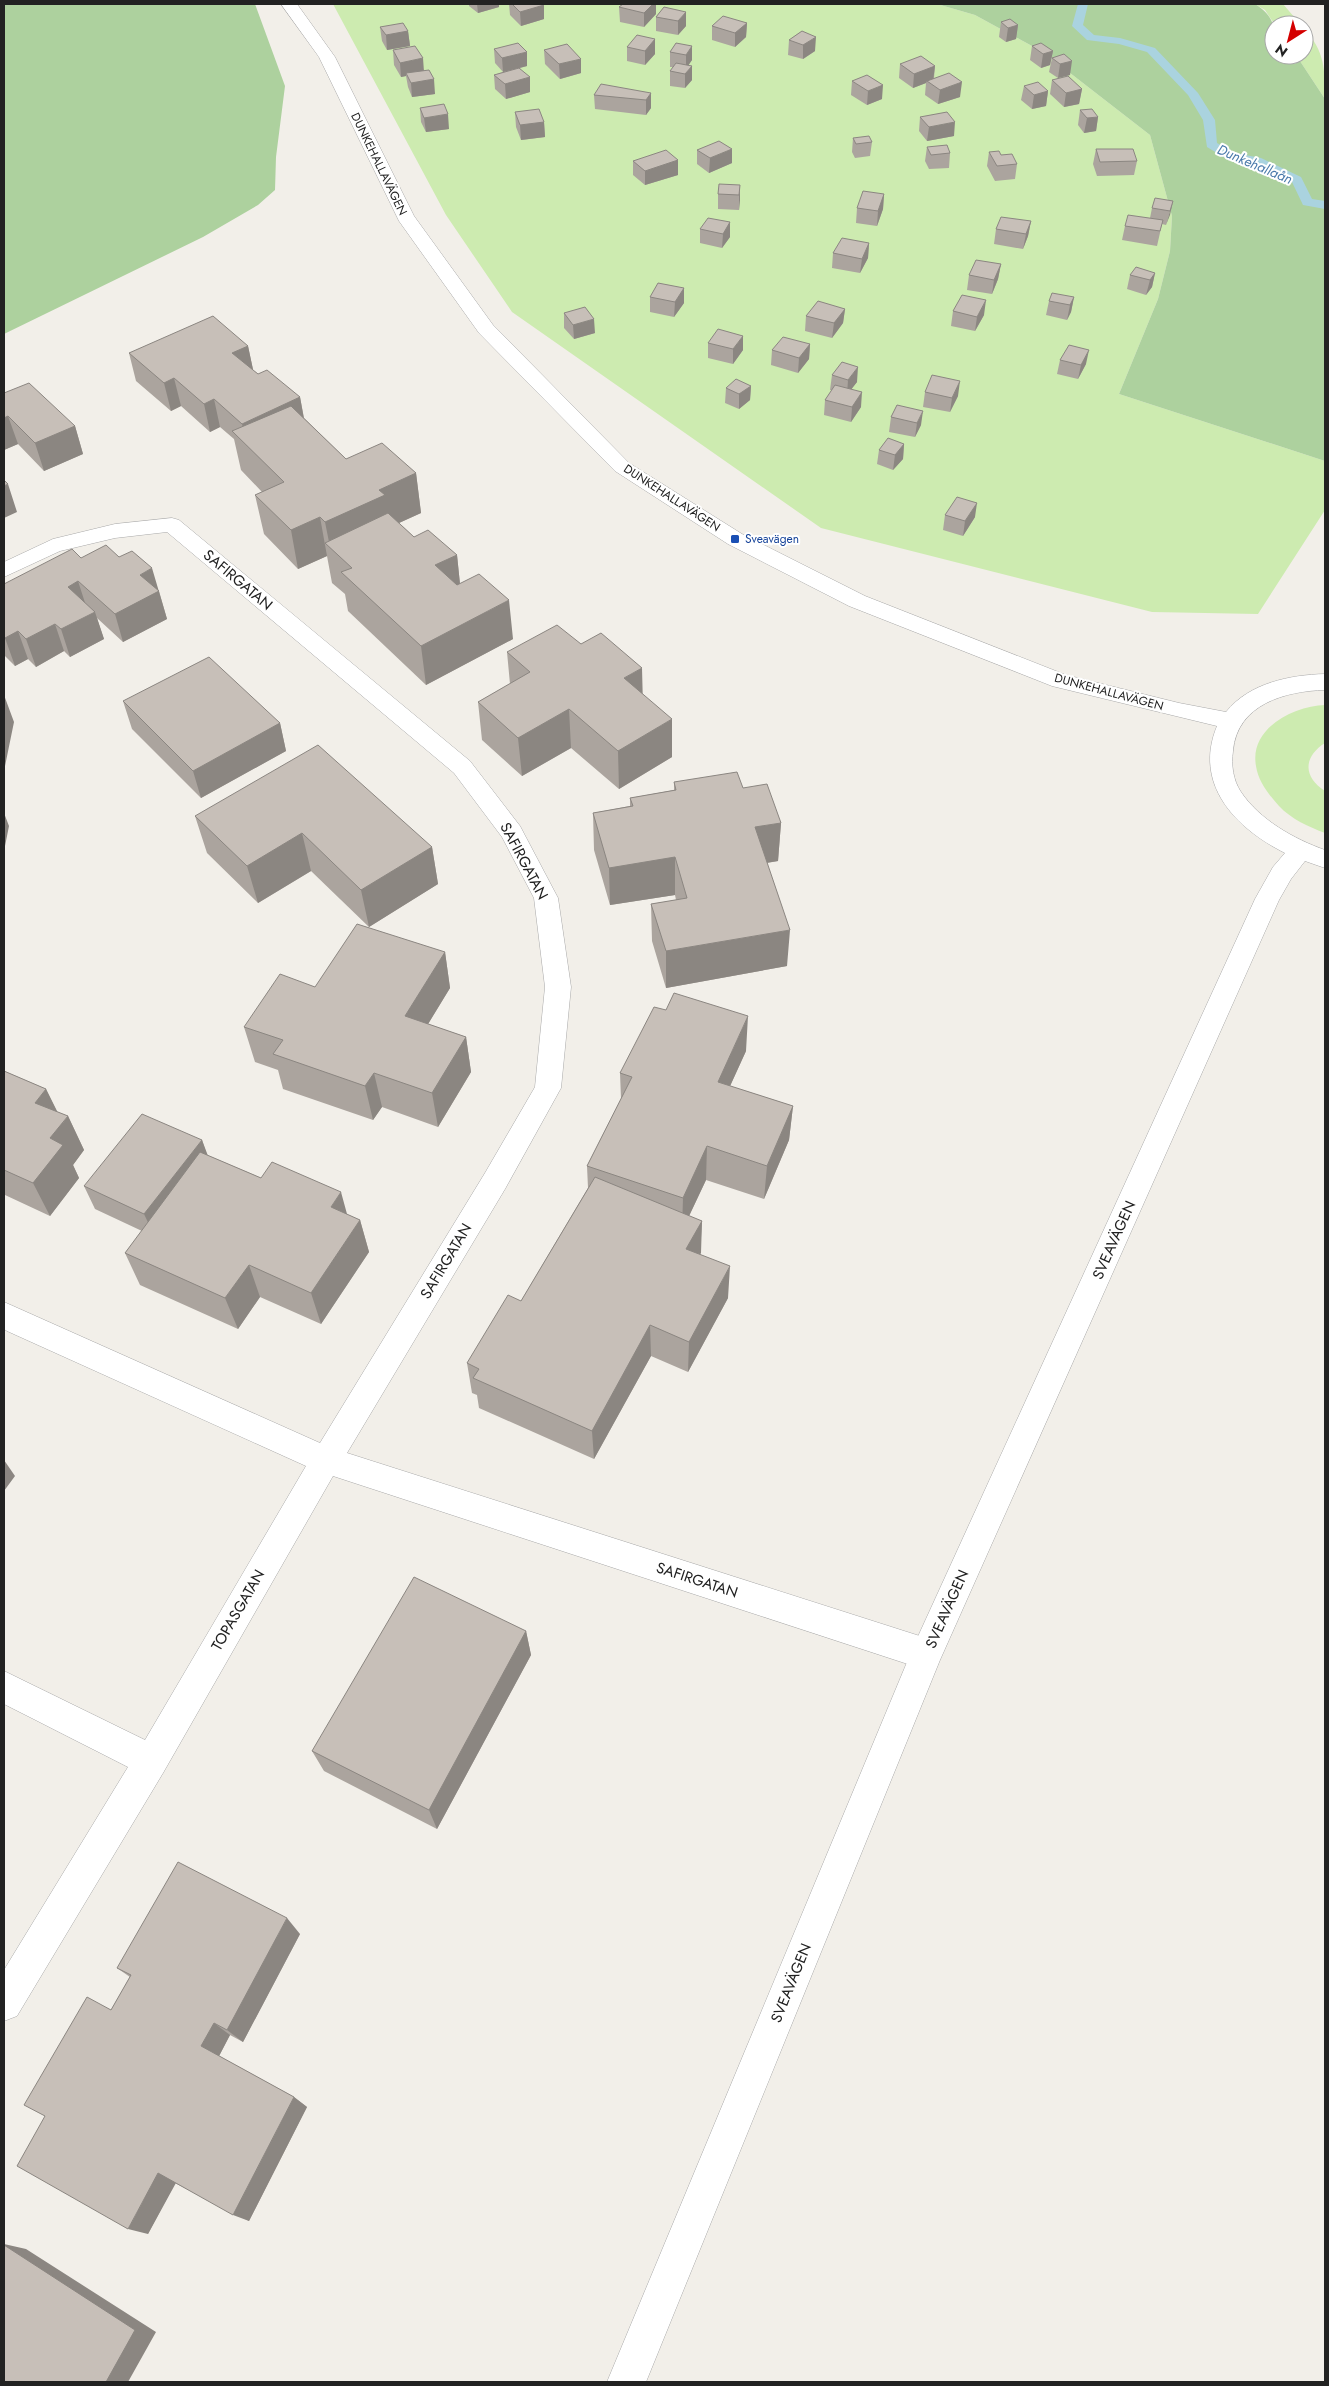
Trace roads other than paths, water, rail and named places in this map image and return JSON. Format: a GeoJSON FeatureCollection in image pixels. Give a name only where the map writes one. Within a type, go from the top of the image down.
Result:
{"type":"FeatureCollection","features":[{"type":"Feature","properties":{"kind":"street","name":"DUNKEHALLAVÄGEN"},"geometry":{"type":"LineString","coordinates":[[289,4],[327,57],[405,217],[486,329],[622,467],[735,539],[857,601],[1060,680],[1179,711],[1230,720]]}},
{"type":"Feature","properties":{"kind":"street","name":"SAFIRGATAN"},"geometry":{"type":"LineString","coordinates":[[4,570],[53,546],[115,531],[172,525],[462,767],[512,832],[546,898],[558,987],[548,1088],[495,1181],[326,1460]]}},
{"type":"Feature","properties":{"kind":"street"},"geometry":{"type":"LineString","coordinates":[[1313,855],[1260,828],[1232,799],[1220,771],[1219,744],[1230,720],[1245,705],[1266,693],[1291,685],[1325,682]]}},
{"type":"Feature","properties":{"kind":"street","name":"SVEAVÄGEN"},"geometry":{"type":"LineString","coordinates":[[627,2382],[926,1654],[1266,899],[1282,873],[1313,855]]}},
{"type":"Feature","properties":{"kind":"street","name":"SAFIRGATAN"},"geometry":{"type":"LineString","coordinates":[[4,1314],[26,1326],[326,1460],[926,1654]]}},
{"type":"Feature","properties":{"kind":"street","name":"TOPASGATAN"},"geometry":{"type":"LineString","coordinates":[[4,2003],[151,1761],[326,1460]]}},
{"type":"Feature","properties":{"kind":"street"},"geometry":{"type":"LineString","coordinates":[[4,1687],[151,1761]]}},
{"type":"Feature","properties":{"kind":"waterway","name":"Dunkehallaån"},"geometry":{"type":"LineString","coordinates":[[1083,4],[1077,26],[1091,38],[1120,41],[1151,50],[1192,93],[1209,120],[1211,145],[1231,156],[1257,161],[1297,180],[1307,202],[1325,205]]}},
{"type":"Feature","properties":{"kind":"place","name":"Sveavägen"},"geometry":{"type":"Point","coordinates":[735,539]}}]}
